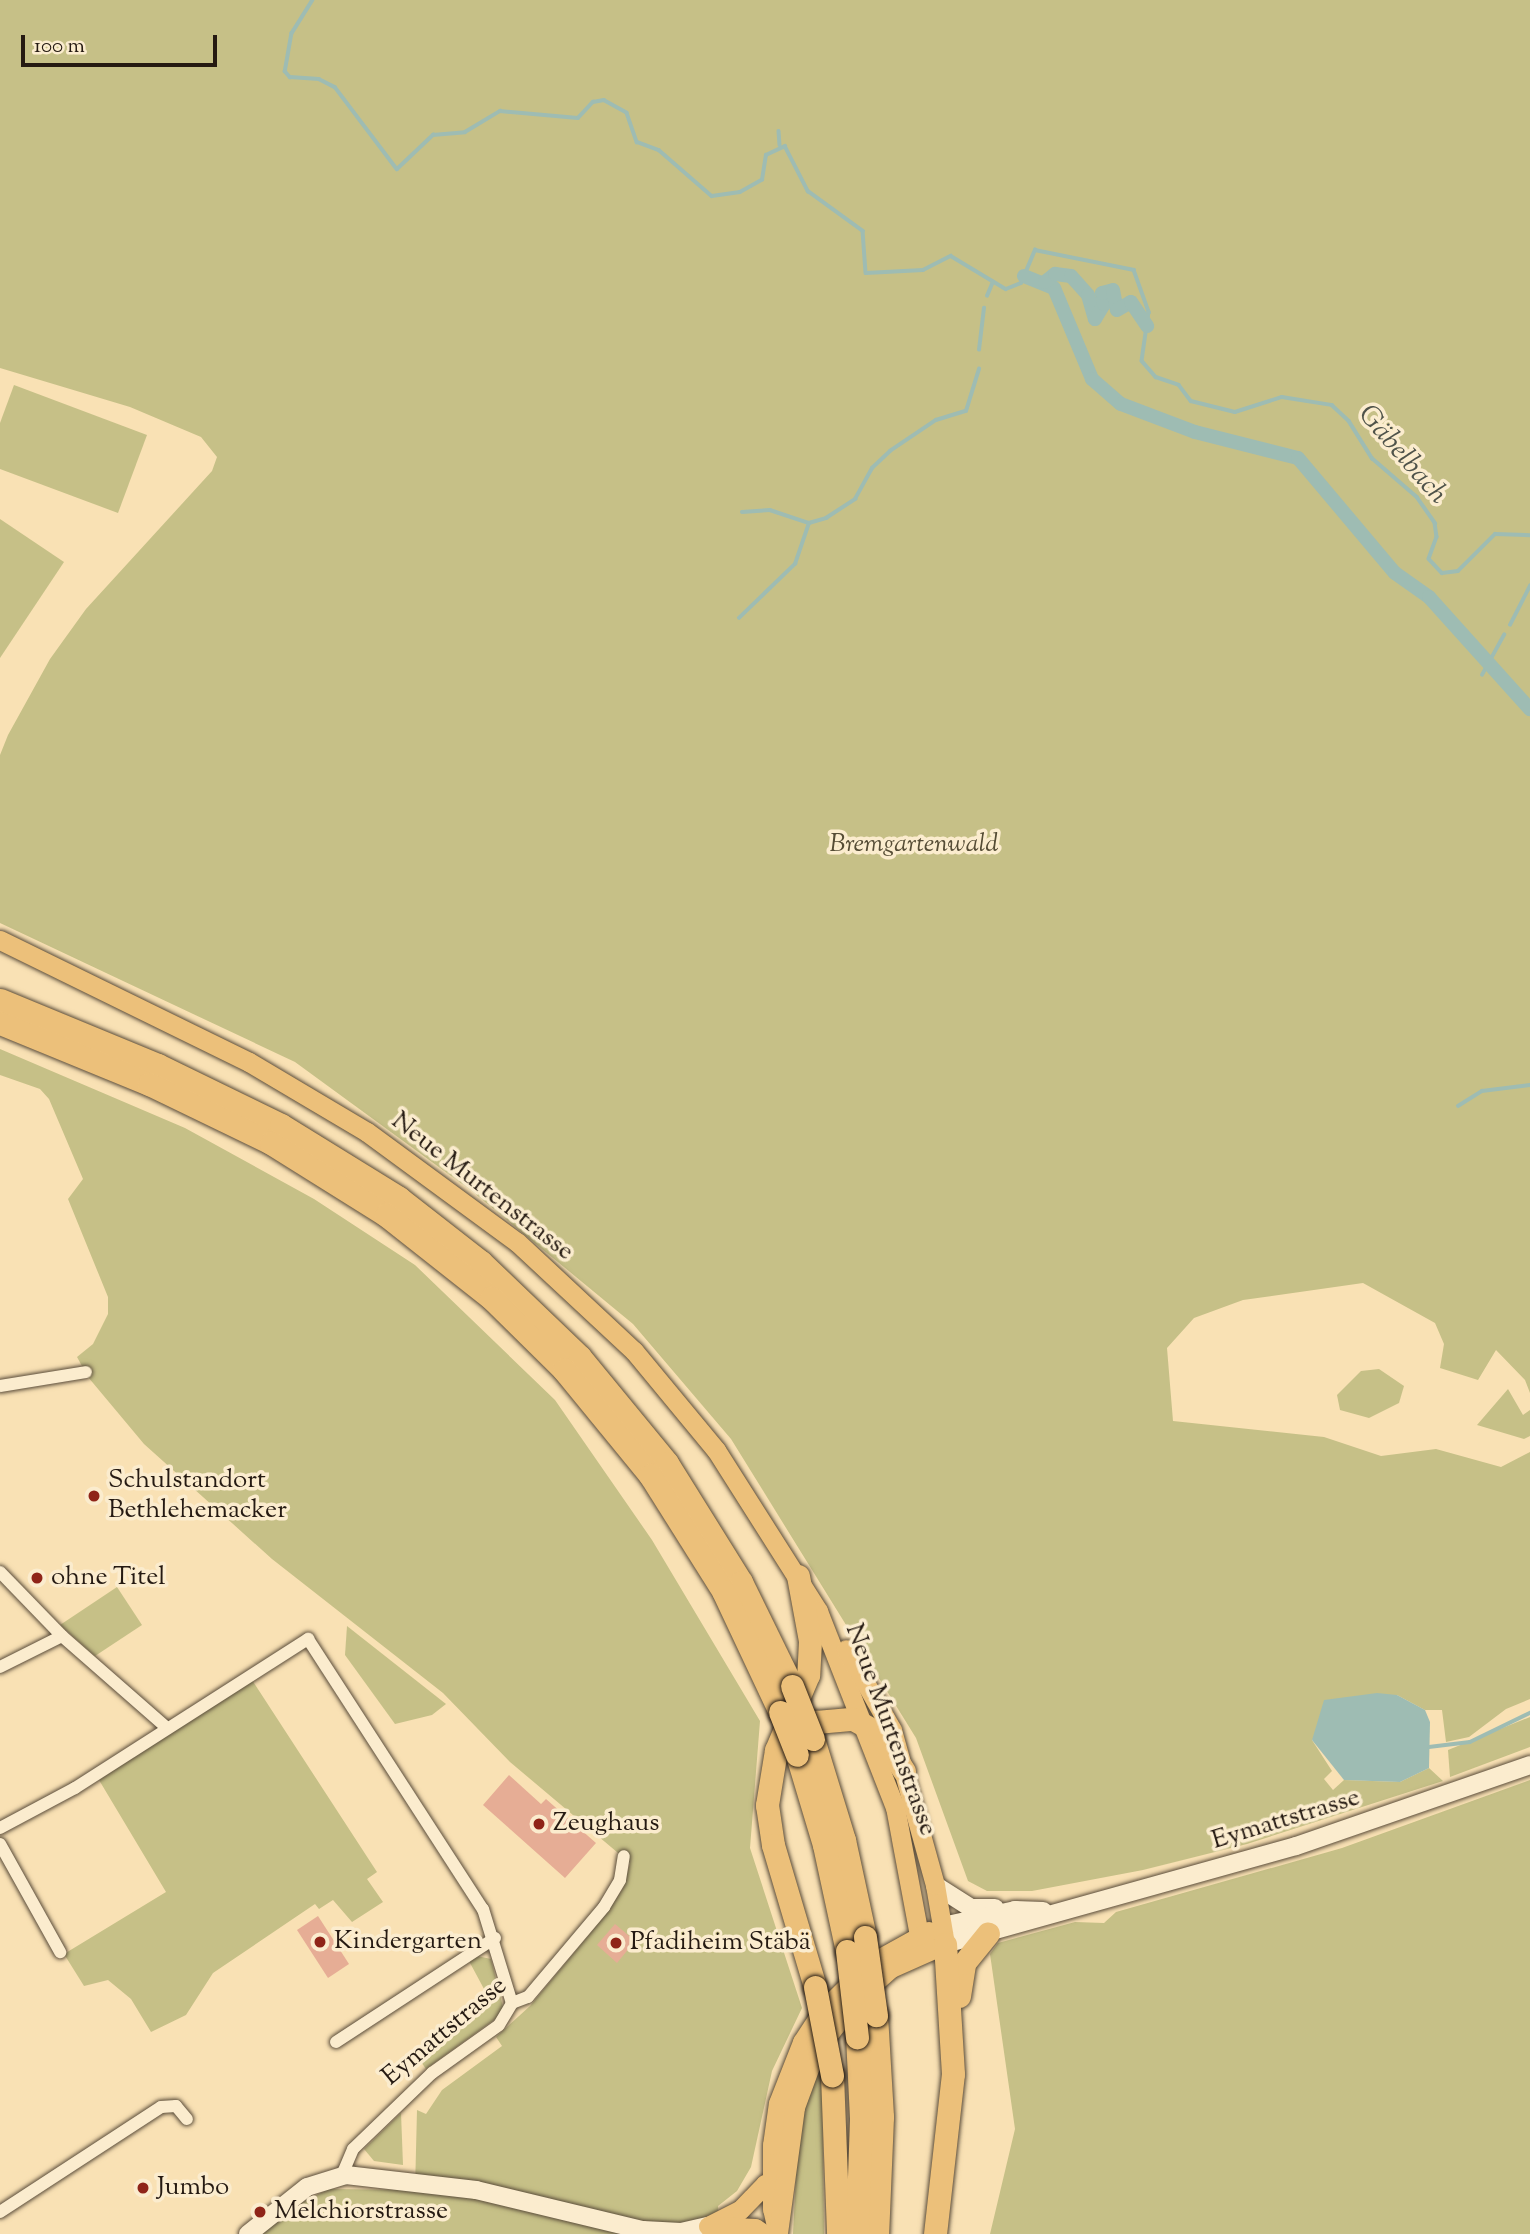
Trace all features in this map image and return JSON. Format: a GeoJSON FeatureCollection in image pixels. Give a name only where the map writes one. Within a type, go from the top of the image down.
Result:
{"type":"FeatureCollection","features":[{"type":"Feature","properties":{"kind":"highway"},"geometry":{"type":"LineString","coordinates":[[0,1000],[178,1074],[281,1125],[399,1198],[481,1262],[572,1348],[667,1463],[730,1561],[792,1686],[805,1747]]}},
{"type":"Feature","properties":{"kind":"highway"},"geometry":{"type":"LineString","coordinates":[[0,1023],[149,1084],[271,1143],[386,1215],[491,1298],[564,1370],[650,1475],[723,1591],[780,1712],[805,1747],[838,1818],[856,1944],[861,2140],[857,2234]]}},
{"type":"Feature","properties":{"kind":"highway"},"geometry":{"type":"LineString","coordinates":[[798,1576],[810,1641],[808,1675],[776,1750],[769,1786],[770,1833],[815,1987],[832,2074],[838,2234]]}},
{"type":"Feature","properties":{"kind":"highway"},"geometry":{"type":"LineString","coordinates":[[769,1786],[806,1727],[834,1718],[866,1725],[888,1743],[904,1771]]}},
{"type":"Feature","properties":{"kind":"highway"},"geometry":{"type":"LineString","coordinates":[[935,2234],[948,2155],[953,2051],[964,1963],[988,1933]]}},
{"type":"Feature","properties":{"kind":"highway"},"geometry":{"type":"LineString","coordinates":[[944,1935],[953,2051]]}},
{"type":"Feature","properties":{"kind":"highway"},"geometry":{"type":"LineString","coordinates":[[856,1944],[876,2015],[882,2117],[877,2234]]}},
{"type":"Feature","properties":{"kind":"main road","name":"Neue Murtenstrasse"},"geometry":{"type":"LineString","coordinates":[[0,940],[279,1078],[396,1151],[499,1227],[584,1302],[672,1394],[736,1478],[818,1611],[883,1709],[904,1771],[935,1885],[944,1935]]}},
{"type":"Feature","properties":{"kind":"main road","name":"Neue Murtenstrasse"},"geometry":{"type":"LineString","coordinates":[[818,1611],[866,1725],[903,1836],[921,1943]]}},
{"type":"Feature","properties":{"kind":"main road","name":"Eymattstrasse"},"geometry":{"type":"LineString","coordinates":[[944,1935],[988,1933],[1054,1912],[1296,1846],[1530,1765]]}},
{"type":"Feature","properties":{"kind":"main road","name":"Eymattstrasse"},"geometry":{"type":"LineString","coordinates":[[935,1885],[976,1910],[1054,1912]]}},
{"type":"Feature","properties":{"kind":"main road","name":"Eymattstrasse"},"geometry":{"type":"LineString","coordinates":[[778,2183],[795,2107],[816,2050],[879,1977],[921,1943],[1016,1910]]}},
{"type":"Feature","properties":{"kind":"main road"},"geometry":{"type":"LineString","coordinates":[[248,2234],[307,2187],[342,2175],[476,2190],[643,2230],[681,2232],[708,2226],[745,2226],[774,2234],[778,2183]]}},
{"type":"Feature","properties":{"kind":"main road"},"geometry":{"type":"LineString","coordinates":[[708,2226],[740,2210],[778,2183]]}},
{"type":"Feature","properties":{"kind":"street"},"geometry":{"type":"LineString","coordinates":[[0,1386],[86,1372]]}},
{"type":"Feature","properties":{"kind":"street"},"geometry":{"type":"LineString","coordinates":[[0,1572],[62,1636],[167,1728]]}},
{"type":"Feature","properties":{"kind":"street"},"geometry":{"type":"LineString","coordinates":[[0,1667],[62,1636]]}},
{"type":"Feature","properties":{"kind":"street"},"geometry":{"type":"LineString","coordinates":[[0,1828],[75,1788],[308,1639],[474,1894],[495,1938],[512,2003]]}},
{"type":"Feature","properties":{"kind":"street"},"geometry":{"type":"LineString","coordinates":[[0,1844],[60,1952]]}},
{"type":"Feature","properties":{"kind":"street","name":"Eymattstrasse"},"geometry":{"type":"LineString","coordinates":[[342,2175],[353,2149],[437,2068],[499,2025],[512,2003],[528,1997],[604,1907],[620,1880],[624,1856]]}},
{"type":"Feature","properties":{"kind":"street"},"geometry":{"type":"LineString","coordinates":[[336,2042],[495,1938]]}},
{"type":"Feature","properties":{"kind":"street"},"geometry":{"type":"LineString","coordinates":[[0,2212],[161,2106],[176,2106],[187,2119]]}},
{"type":"Feature","properties":{"kind":"green space","name":"Bremgartenwald"},"geometry":{"type":"Polygon","coordinates":[[[0,0],[1530,0],[1530,1393],[1525,1380],[1496,1350],[1478,1380],[1440,1368],[1444,1344],[1435,1323],[1363,1283],[1243,1300],[1194,1318],[1167,1348],[1173,1421],[1324,1437],[1381,1456],[1436,1449],[1501,1467],[1530,1452],[1530,1699],[1506,1709],[1469,1737],[1446,1742],[1442,1710],[1425,1710],[1397,1695],[1352,1697],[1312,1740],[1332,1771],[1324,1779],[1333,1790],[1344,1780],[1400,1782],[1429,1768],[1443,1781],[1247,1844],[1143,1870],[1032,1891],[987,1891],[968,1881],[916,1738],[731,1439],[633,1324],[473,1192],[295,1062],[0,923],[0,755],[8,735],[50,659],[86,609],[212,471],[217,457],[201,437],[130,407],[0,368],[0,0]]]}},
{"type":"Feature","properties":{"kind":"green space"},"geometry":{"type":"Polygon","coordinates":[[[14,385],[147,435],[118,513],[0,469],[0,423],[14,385]]]}},
{"type":"Feature","properties":{"kind":"green space"},"geometry":{"type":"Polygon","coordinates":[[[0,519],[64,562],[0,658],[0,519]]]}},
{"type":"Feature","properties":{"kind":"green space"},"geometry":{"type":"Polygon","coordinates":[[[0,1049],[185,1128],[314,1199],[415,1265],[555,1400],[652,1540],[760,1721],[750,1848],[802,2008],[772,2071],[751,2167],[737,2191],[718,2206],[720,2234],[259,2234],[290,2208],[329,2189],[415,2190],[417,2110],[426,2114],[442,2090],[502,2046],[496,2037],[530,2006],[606,1914],[623,1888],[630,1863],[510,1762],[443,1693],[272,1559],[144,1444],[88,1377],[77,1357],[93,1344],[108,1314],[108,1297],[68,1199],[83,1179],[49,1099],[40,1089],[0,1075],[0,1049]]]}},
{"type":"Feature","properties":{"kind":"green space"},"geometry":{"type":"Polygon","coordinates":[[[1379,1369],[1404,1386],[1399,1403],[1369,1418],[1340,1410],[1337,1395],[1361,1371],[1379,1369]]]}},
{"type":"Feature","properties":{"kind":"green space"},"geometry":{"type":"Polygon","coordinates":[[[1508,1389],[1523,1415],[1530,1410],[1530,1436],[1524,1439],[1477,1425],[1508,1389]]]}},
{"type":"Feature","properties":{"kind":"green space"},"geometry":{"type":"Polygon","coordinates":[[[117,1587],[142,1625],[95,1656],[60,1625],[117,1587]]]}},
{"type":"Feature","properties":{"kind":"green space"},"geometry":{"type":"Polygon","coordinates":[[[347,1626],[446,1704],[432,1715],[395,1724],[345,1655],[347,1626]]]}},
{"type":"Feature","properties":{"kind":"green space"},"geometry":{"type":"Polygon","coordinates":[[[252,1680],[377,1872],[367,1879],[383,1902],[352,1922],[333,1900],[319,1909],[315,1904],[213,1973],[186,2015],[151,2032],[131,1999],[108,1980],[84,1986],[64,1954],[166,1892],[99,1780],[252,1680]]]}},
{"type":"Feature","properties":{"kind":"green space"},"geometry":{"type":"Polygon","coordinates":[[[1530,1717],[1530,1747],[1450,1777],[1448,1750],[1530,1717]]]}},
{"type":"Feature","properties":{"kind":"green space"},"geometry":{"type":"Polygon","coordinates":[[[1530,1780],[1530,2234],[990,2234],[1015,2129],[990,1954],[998,1943],[1075,1922],[1104,1923],[1116,1912],[1342,1848],[1530,1780]]]}},
{"type":"Feature","properties":{"kind":"green space"},"geometry":{"type":"Polygon","coordinates":[[[477,1956],[491,1959],[503,2007],[498,2017],[426,2069],[415,2053],[491,2002],[469,1961],[477,1956]]]}},
{"type":"Feature","properties":{"kind":"green space"},"geometry":{"type":"Polygon","coordinates":[[[822,2060],[824,2234],[793,2234],[798,2136],[807,2092],[822,2060]]]}},
{"type":"Feature","properties":{"kind":"green space"},"geometry":{"type":"Polygon","coordinates":[[[401,2113],[403,2165],[374,2161],[364,2149],[401,2113]]]}},
{"type":"Feature","properties":{"kind":"water"},"geometry":{"type":"Polygon","coordinates":[[[1377,1693],[1397,1695],[1425,1710],[1430,1722],[1429,1768],[1400,1782],[1344,1780],[1312,1740],[1324,1700],[1377,1693]]]}},
{"type":"Feature","properties":{"kind":"building","name":"Zeughaus"},"geometry":{"type":"Polygon","coordinates":[[[509,1775],[541,1804],[546,1799],[596,1843],[565,1878],[483,1805],[509,1775]]]}},
{"type":"Feature","properties":{"kind":"building","name":"Kindergarten"},"geometry":{"type":"Polygon","coordinates":[[[318,1916],[349,1964],[328,1978],[297,1930],[318,1916]]]}},
{"type":"Feature","properties":{"kind":"building","name":"Pfadiheim Stäbä"},"geometry":{"type":"Polygon","coordinates":[[[615,1924],[635,1941],[617,1963],[597,1945],[615,1924]]]}},
{"type":"Feature","properties":{"kind":"waterway","name":"Gäbelbach"},"geometry":{"type":"LineString","coordinates":[[313,0],[292,33],[285,71],[290,77],[319,79],[335,87],[397,169],[433,135],[465,132],[500,111],[578,118],[593,102],[604,100],[627,113],[637,142],[659,150],[712,196],[740,192],[762,180],[766,155],[785,146],[808,191],[863,231],[866,273],[923,270],[951,256],[1006,289],[1021,283],[1035,250],[1134,270],[1149,312],[1142,361],[1156,377],[1179,385],[1191,401],[1235,412],[1282,397],[1332,405],[1349,421],[1372,458],[1417,497],[1435,523],[1437,537],[1429,559],[1442,573],[1458,571],[1495,534],[1530,535]]}},
{"type":"Feature","properties":{"kind":"waterway"},"geometry":{"type":"LineString","coordinates":[[779,131],[780,145]]}},
{"type":"Feature","properties":{"kind":"waterway"},"geometry":{"type":"LineString","coordinates":[[1045,282],[1055,274],[1071,276],[1088,295],[1095,319],[1104,304],[1102,293],[1113,290],[1117,310],[1131,302],[1147,326]]}},
{"type":"Feature","properties":{"kind":"waterway"},"geometry":{"type":"LineString","coordinates":[[1024,276],[1054,288],[1092,379],[1121,404],[1195,432],[1298,458],[1395,573],[1429,597],[1530,709]]}},
{"type":"Feature","properties":{"kind":"waterway"},"geometry":{"type":"LineString","coordinates":[[987,296],[993,282]]}},
{"type":"Feature","properties":{"kind":"waterway"},"geometry":{"type":"LineString","coordinates":[[979,350],[984,308]]}},
{"type":"Feature","properties":{"kind":"waterway"},"geometry":{"type":"LineString","coordinates":[[742,512],[770,510],[809,523],[826,518],[855,499],[872,468],[890,451],[936,420],[966,411],[979,369]]}},
{"type":"Feature","properties":{"kind":"waterway"},"geometry":{"type":"LineString","coordinates":[[739,618],[795,564],[809,523]]}},
{"type":"Feature","properties":{"kind":"waterway"},"geometry":{"type":"LineString","coordinates":[[1510,625],[1530,586]]}},
{"type":"Feature","properties":{"kind":"waterway"},"geometry":{"type":"LineString","coordinates":[[1482,675],[1504,635]]}},
{"type":"Feature","properties":{"kind":"waterway"},"geometry":{"type":"LineString","coordinates":[[1458,1106],[1482,1091],[1530,1085]]}},
{"type":"Feature","properties":{"kind":"waterway"},"geometry":{"type":"LineString","coordinates":[[1429,1747],[1470,1742],[1530,1713]]}},
{"type":"Feature","properties":{"kind":"place","name":"Schulstandort Bethlehemacker"},"geometry":{"type":"Point","coordinates":[94,1496]}},
{"type":"Feature","properties":{"kind":"place","name":"ohne Titel"},"geometry":{"type":"Point","coordinates":[37,1578]}},
{"type":"Feature","properties":{"kind":"place","name":"Zeughaus"},"geometry":{"type":"Point","coordinates":[539,1824]}},
{"type":"Feature","properties":{"kind":"place","name":"Kindergarten"},"geometry":{"type":"Point","coordinates":[320,1942]}},
{"type":"Feature","properties":{"kind":"place","name":"Pfadiheim Stäbä"},"geometry":{"type":"Point","coordinates":[616,1943]}},
{"type":"Feature","properties":{"kind":"place","name":"Jumbo"},"geometry":{"type":"Point","coordinates":[143,2188]}},
{"type":"Feature","properties":{"kind":"place","name":"Melchiorstrasse"},"geometry":{"type":"Point","coordinates":[260,2212]}}]}
